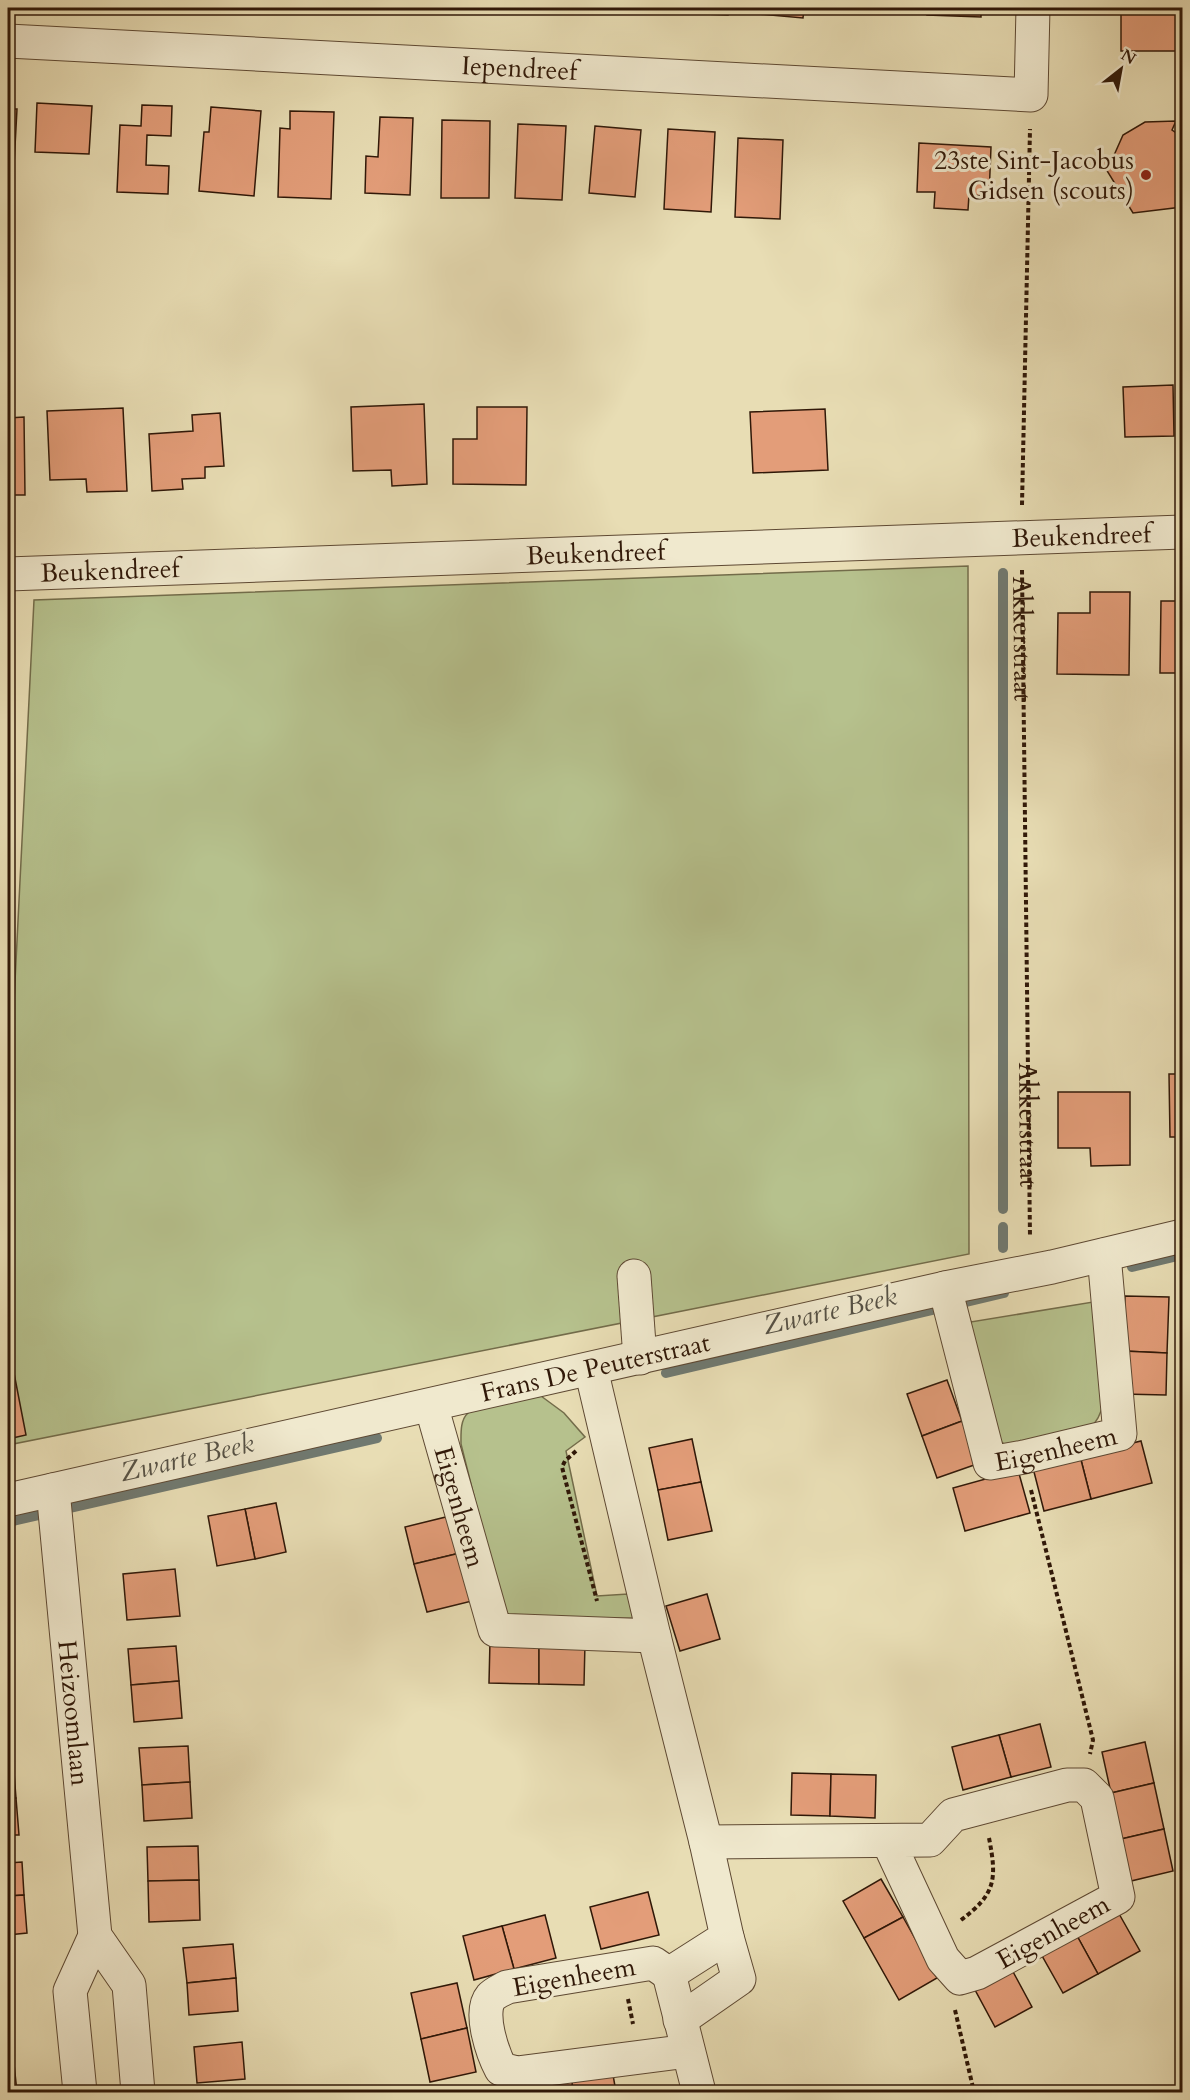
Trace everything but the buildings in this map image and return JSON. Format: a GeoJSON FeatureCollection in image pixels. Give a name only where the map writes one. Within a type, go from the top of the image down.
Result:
{"type":"FeatureCollection","features":[{"type":"Feature","properties":{"kind":"street"},"geometry":{"type":"LineString","coordinates":[[1031,95],[1033,8]]}},
{"type":"Feature","properties":{"kind":"street","name":"Iependreef"},"geometry":{"type":"LineString","coordinates":[[8,41],[1031,95]]}},
{"type":"Feature","properties":{"kind":"street","name":"Beukendreef"},"geometry":{"type":"LineString","coordinates":[[8,574],[1182,532]]}},
{"type":"Feature","properties":{"kind":"street","name":"Frans De Peuterstraat"},"geometry":{"type":"LineString","coordinates":[[8,1500],[1182,1236]]}},
{"type":"Feature","properties":{"kind":"street","name":"Eigenheem"},"geometry":{"type":"LineString","coordinates":[[945,1288],[990,1463],[1024,1457],[1120,1434],[1104,1255]]}},
{"type":"Feature","properties":{"kind":"street"},"geometry":{"type":"LineString","coordinates":[[634,1276],[640,1358]]}},
{"type":"Feature","properties":{"kind":"street","name":"Eigenheem"},"geometry":{"type":"LineString","coordinates":[[591,1369],[739,1979],[684,2036],[640,2057],[517,2073],[501,2069],[494,2056],[485,2013],[490,1997],[507,1987],[653,1963],[669,1974],[684,2036],[699,2092]]}},
{"type":"Feature","properties":{"kind":"street","name":"Eigenheem"},"geometry":{"type":"LineString","coordinates":[[431,1405],[495,1630],[654,1636]]}},
{"type":"Feature","properties":{"kind":"street","name":"Heizoomlaan"},"geometry":{"type":"LineString","coordinates":[[53,1490],[95,1936],[129,1985],[138,2092]]}},
{"type":"Feature","properties":{"kind":"street"},"geometry":{"type":"LineString","coordinates":[[706,1842],[930,1840],[953,1815],[1067,1785],[1084,1785]]}},
{"type":"Feature","properties":{"kind":"street","name":"Eigenheem"},"geometry":{"type":"LineString","coordinates":[[960,1978],[977,1973],[1119,1897],[1097,1798],[1084,1785]]}},
{"type":"Feature","properties":{"kind":"street"},"geometry":{"type":"LineString","coordinates":[[888,1841],[943,1959],[960,1978]]}},
{"type":"Feature","properties":{"kind":"street","name":"Heizoomlaan"},"geometry":{"type":"LineString","coordinates":[[80,2092],[70,1991],[95,1936]]}},
{"type":"Feature","properties":{"kind":"street","name":"Eigenheem"},"geometry":{"type":"LineString","coordinates":[[669,1974],[727,1937]]}},
{"type":"Feature","properties":{"kind":"path","name":"Akkerstraat"},"geometry":{"type":"LineString","coordinates":[[1030,1271],[1022,539],[1031,95]]}},
{"type":"Feature","properties":{"kind":"path"},"geometry":{"type":"LineString","coordinates":[[604,1425],[565,1461],[562,1467],[606,1634]]}},
{"type":"Feature","properties":{"kind":"path"},"geometry":{"type":"LineString","coordinates":[[1024,1457],[1093,1740],[1084,1785]]}},
{"type":"Feature","properties":{"kind":"path"},"geometry":{"type":"LineString","coordinates":[[932,1936],[954,1925],[973,1911],[987,1894],[994,1878],[988,1837],[979,1808]]}},
{"type":"Feature","properties":{"kind":"path"},"geometry":{"type":"LineString","coordinates":[[621,1968],[640,2057]]}},
{"type":"Feature","properties":{"kind":"path"},"geometry":{"type":"LineString","coordinates":[[960,1978],[952,1996],[974,2092]]}},
{"type":"Feature","properties":{"kind":"green space"},"geometry":{"type":"Polygon","coordinates":[[[968,566],[969,1254],[8,1445],[8,1122],[34,600],[968,566]]]}},
{"type":"Feature","properties":{"kind":"green space"},"geometry":{"type":"Polygon","coordinates":[[[962,1296],[971,1322],[1099,1301],[1108,1395],[1090,1430],[1009,1448],[998,1439],[962,1296]]]}},
{"type":"Feature","properties":{"kind":"green space"},"geometry":{"type":"Polygon","coordinates":[[[541,1396],[564,1413],[585,1437],[566,1451],[597,1596],[628,1594],[633,1618],[516,1619],[508,1616],[502,1608],[461,1444],[461,1427],[465,1416],[474,1410],[492,1404],[541,1396]]]}},
{"type":"Feature","properties":{"kind":"waterway"},"geometry":{"type":"LineString","coordinates":[[1003,573],[1003,1209]]}},
{"type":"Feature","properties":{"kind":"waterway"},"geometry":{"type":"LineString","coordinates":[[1003,1227],[1003,1248]]}},
{"type":"Feature","properties":{"kind":"waterway","name":"Zwarte Beek"},"geometry":{"type":"LineString","coordinates":[[1132,1267],[1182,1255]]}},
{"type":"Feature","properties":{"kind":"waterway","name":"Zwarte Beek"},"geometry":{"type":"LineString","coordinates":[[666,1373],[1004,1293]]}},
{"type":"Feature","properties":{"kind":"waterway","name":"Zwarte Beek"},"geometry":{"type":"LineString","coordinates":[[8,1522],[377,1438]]}},
{"type":"Feature","properties":{"kind":"place","name":"23ste Sint-Jacobus Gidsen (scouts)"},"geometry":{"type":"Point","coordinates":[1146,175]}}]}
